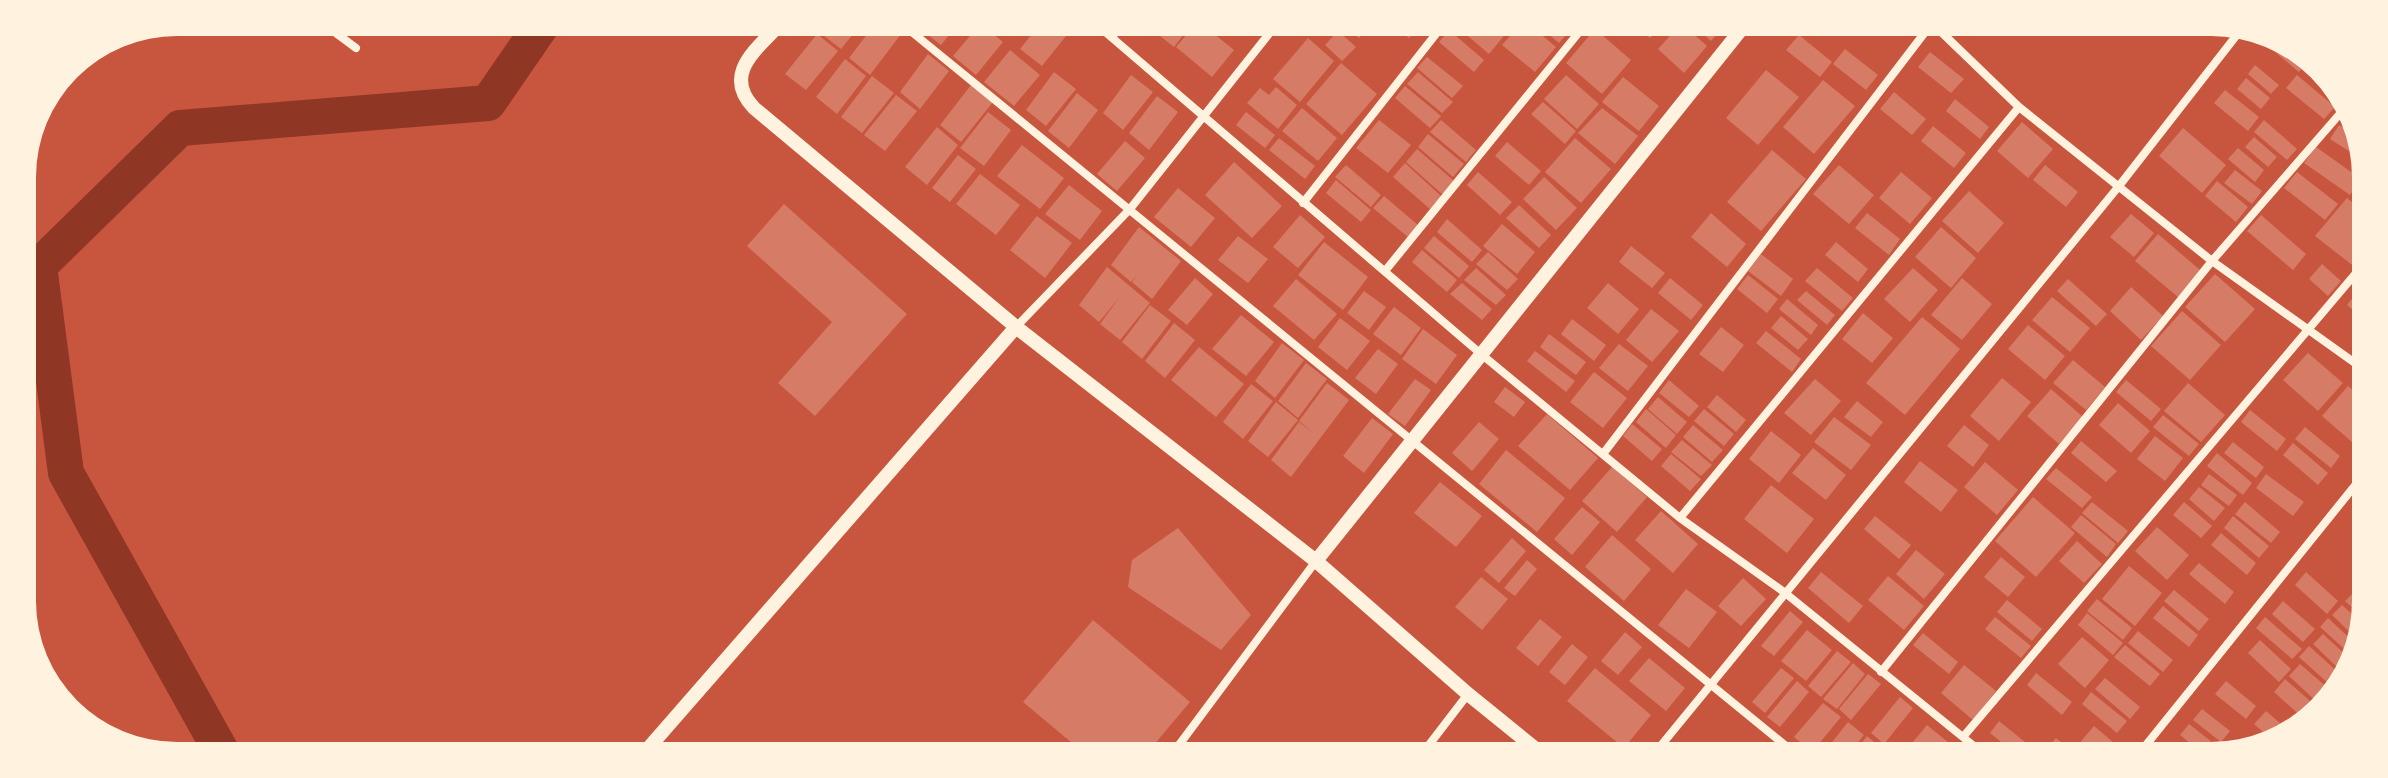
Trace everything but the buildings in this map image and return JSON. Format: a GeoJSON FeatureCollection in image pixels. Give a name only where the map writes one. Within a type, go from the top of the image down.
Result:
{"type":"FeatureCollection","features":[{"type":"Feature","properties":{"kind":"street"},"geometry":{"type":"LineString","coordinates":[[340,36],[356,48]]}},
{"type":"Feature","properties":{"kind":"street"},"geometry":{"type":"LineString","coordinates":[[769,36],[748,59],[740,77],[742,95],[754,108],[1016,327],[1316,561],[1527,742]]}},
{"type":"Feature","properties":{"kind":"street"},"geometry":{"type":"LineString","coordinates":[[917,36],[1781,742]]}},
{"type":"Feature","properties":{"kind":"street"},"geometry":{"type":"LineString","coordinates":[[654,742],[1016,327],[1130,209],[1267,36]]}},
{"type":"Feature","properties":{"kind":"street"},"geometry":{"type":"LineString","coordinates":[[1303,203],[1434,36]]}},
{"type":"Feature","properties":{"kind":"street"},"geometry":{"type":"LineString","coordinates":[[1385,271],[1576,36]]}},
{"type":"Feature","properties":{"kind":"street"},"geometry":{"type":"LineString","coordinates":[[1181,742],[1316,561],[1736,36]]}},
{"type":"Feature","properties":{"kind":"street"},"geometry":{"type":"LineString","coordinates":[[1603,454],[1922,36]]}},
{"type":"Feature","properties":{"kind":"street"},"geometry":{"type":"LineString","coordinates":[[1945,36],[2019,107],[2212,261],[2352,361]]}},
{"type":"Feature","properties":{"kind":"street"},"geometry":{"type":"LineString","coordinates":[[1112,37],[1481,354],[1680,518],[1784,592],[1969,742]]}},
{"type":"Feature","properties":{"kind":"street"},"geometry":{"type":"LineString","coordinates":[[1664,742],[2119,186],[2234,38]]}},
{"type":"Feature","properties":{"kind":"street"},"geometry":{"type":"LineString","coordinates":[[1680,518],[2019,107]]}},
{"type":"Feature","properties":{"kind":"street"},"geometry":{"type":"LineString","coordinates":[[1881,672],[2212,261],[2338,116]]}},
{"type":"Feature","properties":{"kind":"street"},"geometry":{"type":"LineString","coordinates":[[1963,737],[2352,278]]}},
{"type":"Feature","properties":{"kind":"street"},"geometry":{"type":"LineString","coordinates":[[2148,742],[2352,489]]}},
{"type":"Feature","properties":{"kind":"street"},"geometry":{"type":"LineString","coordinates":[[1431,742],[1468,694]]}},
{"type":"Feature","properties":{"kind":"waterway"},"geometry":{"type":"LineString","coordinates":[[216,742],[66,473],[39,266],[180,128],[488,103],[534,36]]}}]}
